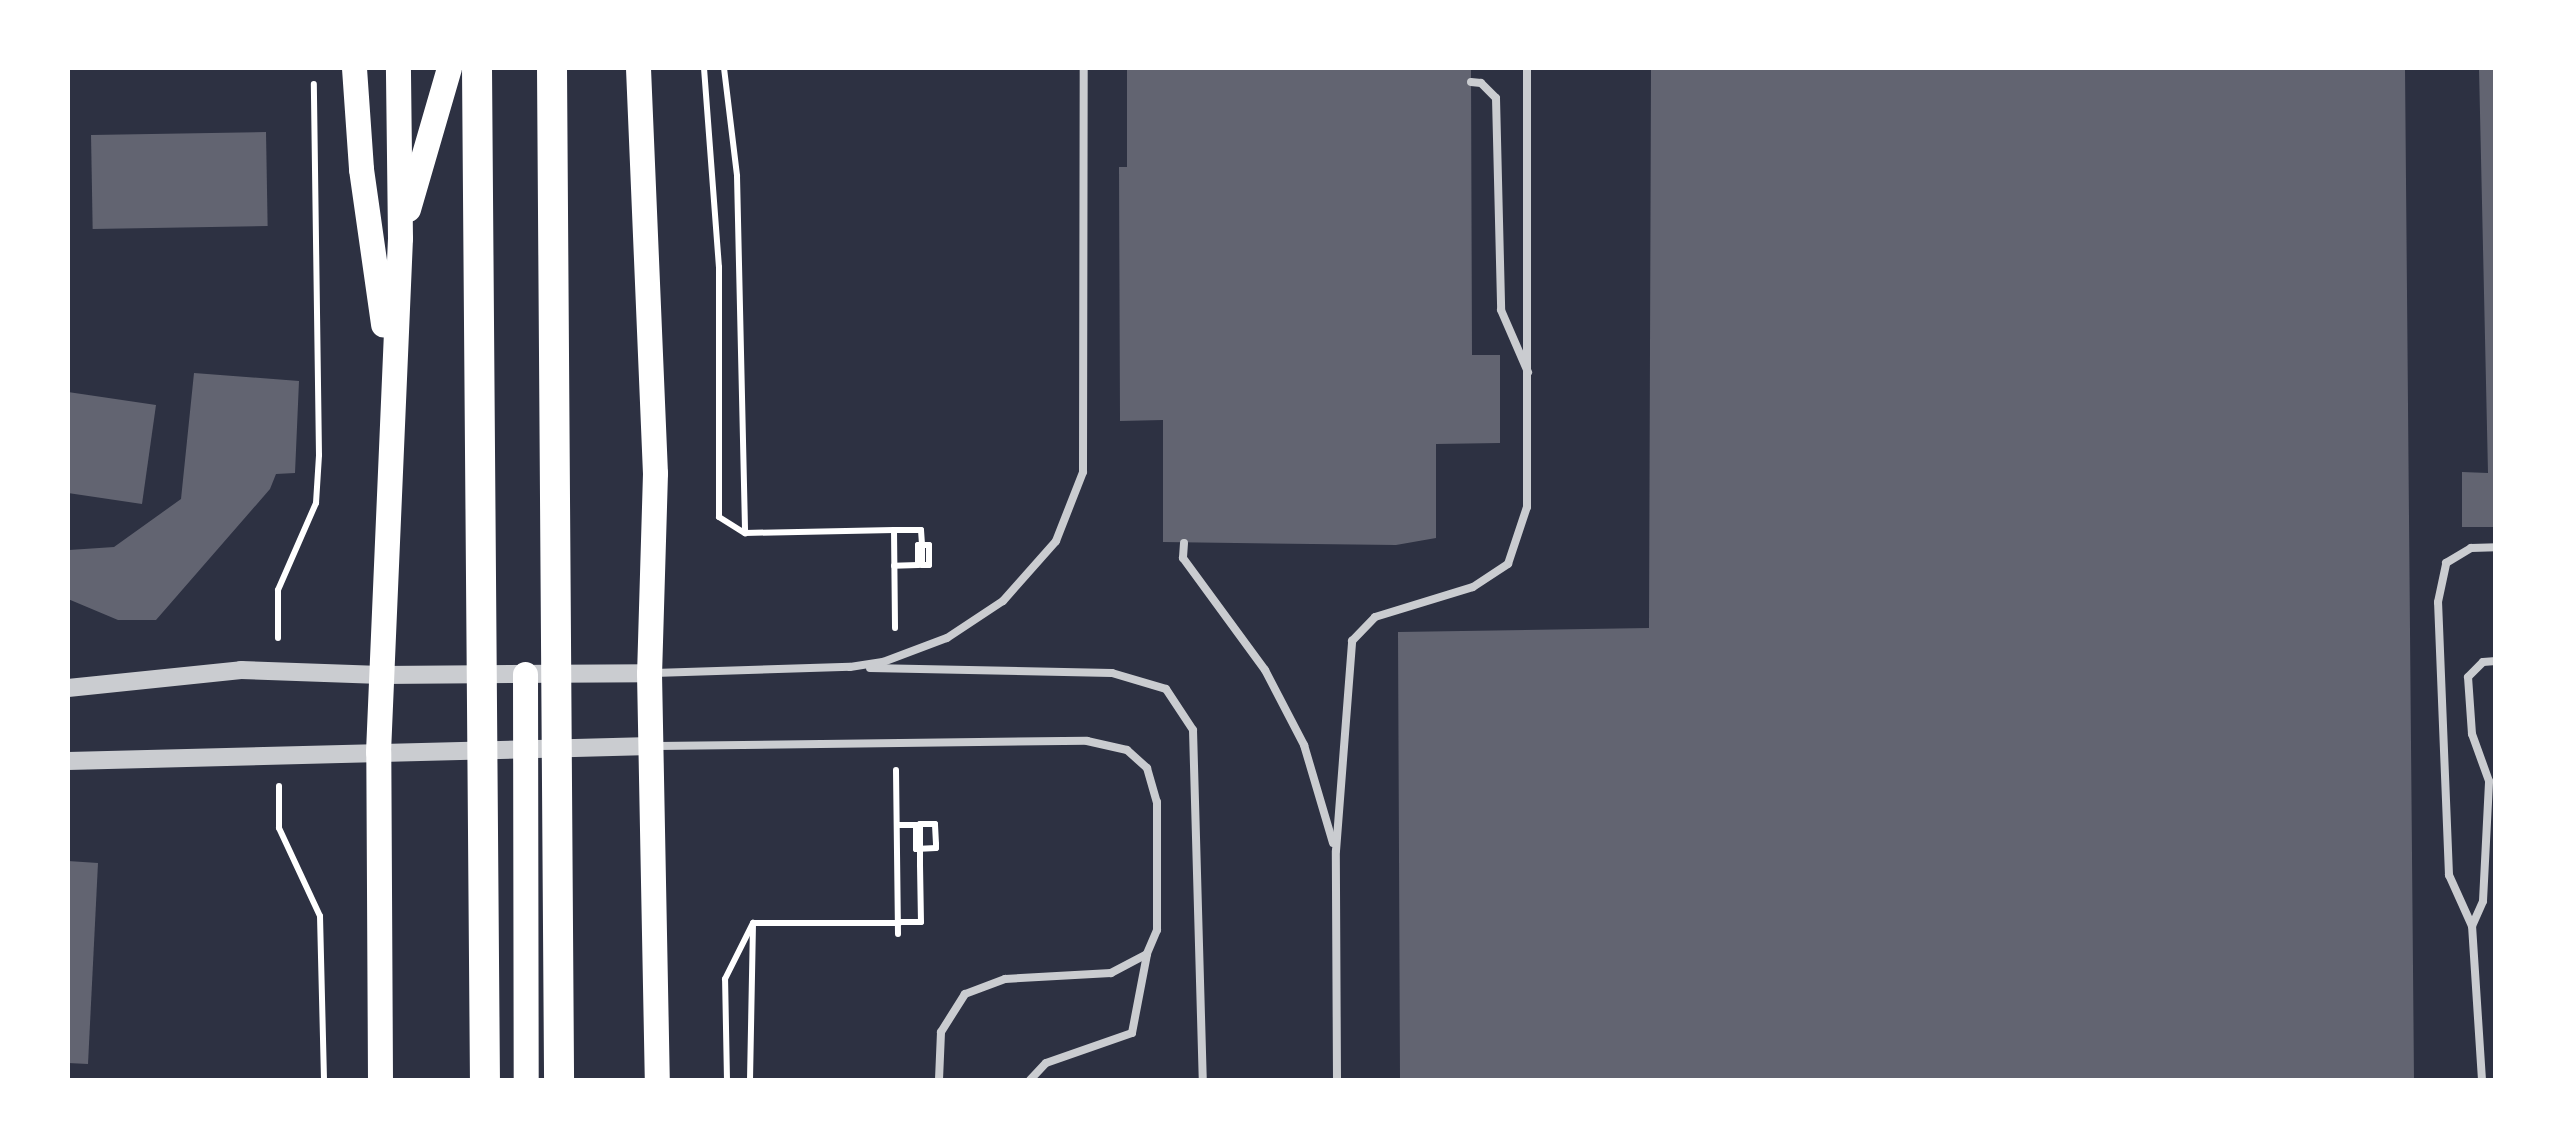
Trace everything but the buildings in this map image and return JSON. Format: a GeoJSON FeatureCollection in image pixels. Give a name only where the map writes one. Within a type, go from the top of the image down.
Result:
{"type":"FeatureCollection","features":[{"type":"Feature","properties":{"kind":"highway"},"geometry":{"type":"LineString","coordinates":[[478,68],[485,1080]]}},
{"type":"Feature","properties":{"kind":"highway"},"geometry":{"type":"LineString","coordinates":[[552,68],[560,1080]]}},
{"type":"Feature","properties":{"kind":"main road"},"geometry":{"type":"LineString","coordinates":[[354,68],[361,169],[391,378]]}},
{"type":"Feature","properties":{"kind":"main road"},"geometry":{"type":"LineString","coordinates":[[380,1080],[378,752],[391,378],[400,238],[398,68]]}},
{"type":"Feature","properties":{"kind":"main road"},"geometry":{"type":"LineString","coordinates":[[400,238],[449,68]]}},
{"type":"Feature","properties":{"kind":"main road"},"geometry":{"type":"LineString","coordinates":[[638,68],[655,473],[649,674],[657,1080]]}},
{"type":"Feature","properties":{"kind":"main road"},"geometry":{"type":"LineString","coordinates":[[524,674],[526,1080]]}},
{"type":"Feature","properties":{"kind":"street"},"geometry":{"type":"LineString","coordinates":[[68,688],[278,670],[381,675],[649,674]]}},
{"type":"Feature","properties":{"kind":"street"},"geometry":{"type":"LineString","coordinates":[[68,762],[650,746]]}},
{"type":"Feature","properties":{"kind":"lane"},"geometry":{"type":"LineString","coordinates":[[850,667],[883,662],[947,638],[1003,601],[1056,540],[1083,472],[1084,68]]}},
{"type":"Feature","properties":{"kind":"lane"},"geometry":{"type":"LineString","coordinates":[[1337,1080],[1336,851],[1352,641],[1375,616],[1473,587],[1508,564],[1527,507],[1526,68]]}},
{"type":"Feature","properties":{"kind":"lane"},"geometry":{"type":"LineString","coordinates":[[1471,82],[1481,82],[1496,98],[1501,310],[1529,374]]}},
{"type":"Feature","properties":{"kind":"lane"},"geometry":{"type":"LineString","coordinates":[[1184,543],[1183,558],[1264,670],[1304,745],[1336,851]]}},
{"type":"Feature","properties":{"kind":"lane"},"geometry":{"type":"LineString","coordinates":[[2482,1080],[2472,926],[2449,875],[2438,602],[2446,563],[2471,548],[2496,547]]}},
{"type":"Feature","properties":{"kind":"lane"},"geometry":{"type":"LineString","coordinates":[[2472,926],[2483,900],[2489,781],[2472,734],[2468,678],[2482,662],[2496,661]]}},
{"type":"Feature","properties":{"kind":"lane"},"geometry":{"type":"LineString","coordinates":[[649,674],[850,667],[1112,673],[1166,689],[1193,730],[1203,1080]]}},
{"type":"Feature","properties":{"kind":"lane"},"geometry":{"type":"LineString","coordinates":[[650,746],[1087,741],[1127,750],[1147,768],[1157,802],[1157,930],[1147,954],[1132,1033],[1046,1063],[1030,1080]]}},
{"type":"Feature","properties":{"kind":"lane"},"geometry":{"type":"LineString","coordinates":[[939,1080],[941,1032],[965,994],[1004,979],[1111,973],[1147,954]]}},
{"type":"Feature","properties":{"kind":"path"},"geometry":{"type":"LineString","coordinates":[[278,670],[278,590],[316,502],[319,455],[314,68]]}},
{"type":"Feature","properties":{"kind":"path"},"geometry":{"type":"LineString","coordinates":[[704,68],[718,249],[718,517],[745,533],[921,530],[922,544],[922,563],[922,565],[929,565],[929,545],[918,545],[918,565],[894,566]]}},
{"type":"Feature","properties":{"kind":"path"},"geometry":{"type":"LineString","coordinates":[[724,68],[738,176],[745,533]]}},
{"type":"Feature","properties":{"kind":"path"},"geometry":{"type":"LineString","coordinates":[[894,530],[894,549]]}},
{"type":"Feature","properties":{"kind":"path"},"geometry":{"type":"LineString","coordinates":[[278,754],[279,828],[320,916],[324,1080]]}},
{"type":"Feature","properties":{"kind":"path"},"geometry":{"type":"LineString","coordinates":[[753,924],[921,922],[920,853],[920,841],[920,824],[936,824],[936,848],[916,849],[916,824],[897,824]]}},
{"type":"Feature","properties":{"kind":"path"},"geometry":{"type":"LineString","coordinates":[[898,934],[899,922]]}},
{"type":"Feature","properties":{"kind":"path"},"geometry":{"type":"LineString","coordinates":[[727,1080],[725,979],[753,924]]}},
{"type":"Feature","properties":{"kind":"path"},"geometry":{"type":"LineString","coordinates":[[750,1080],[753,924]]}}]}
